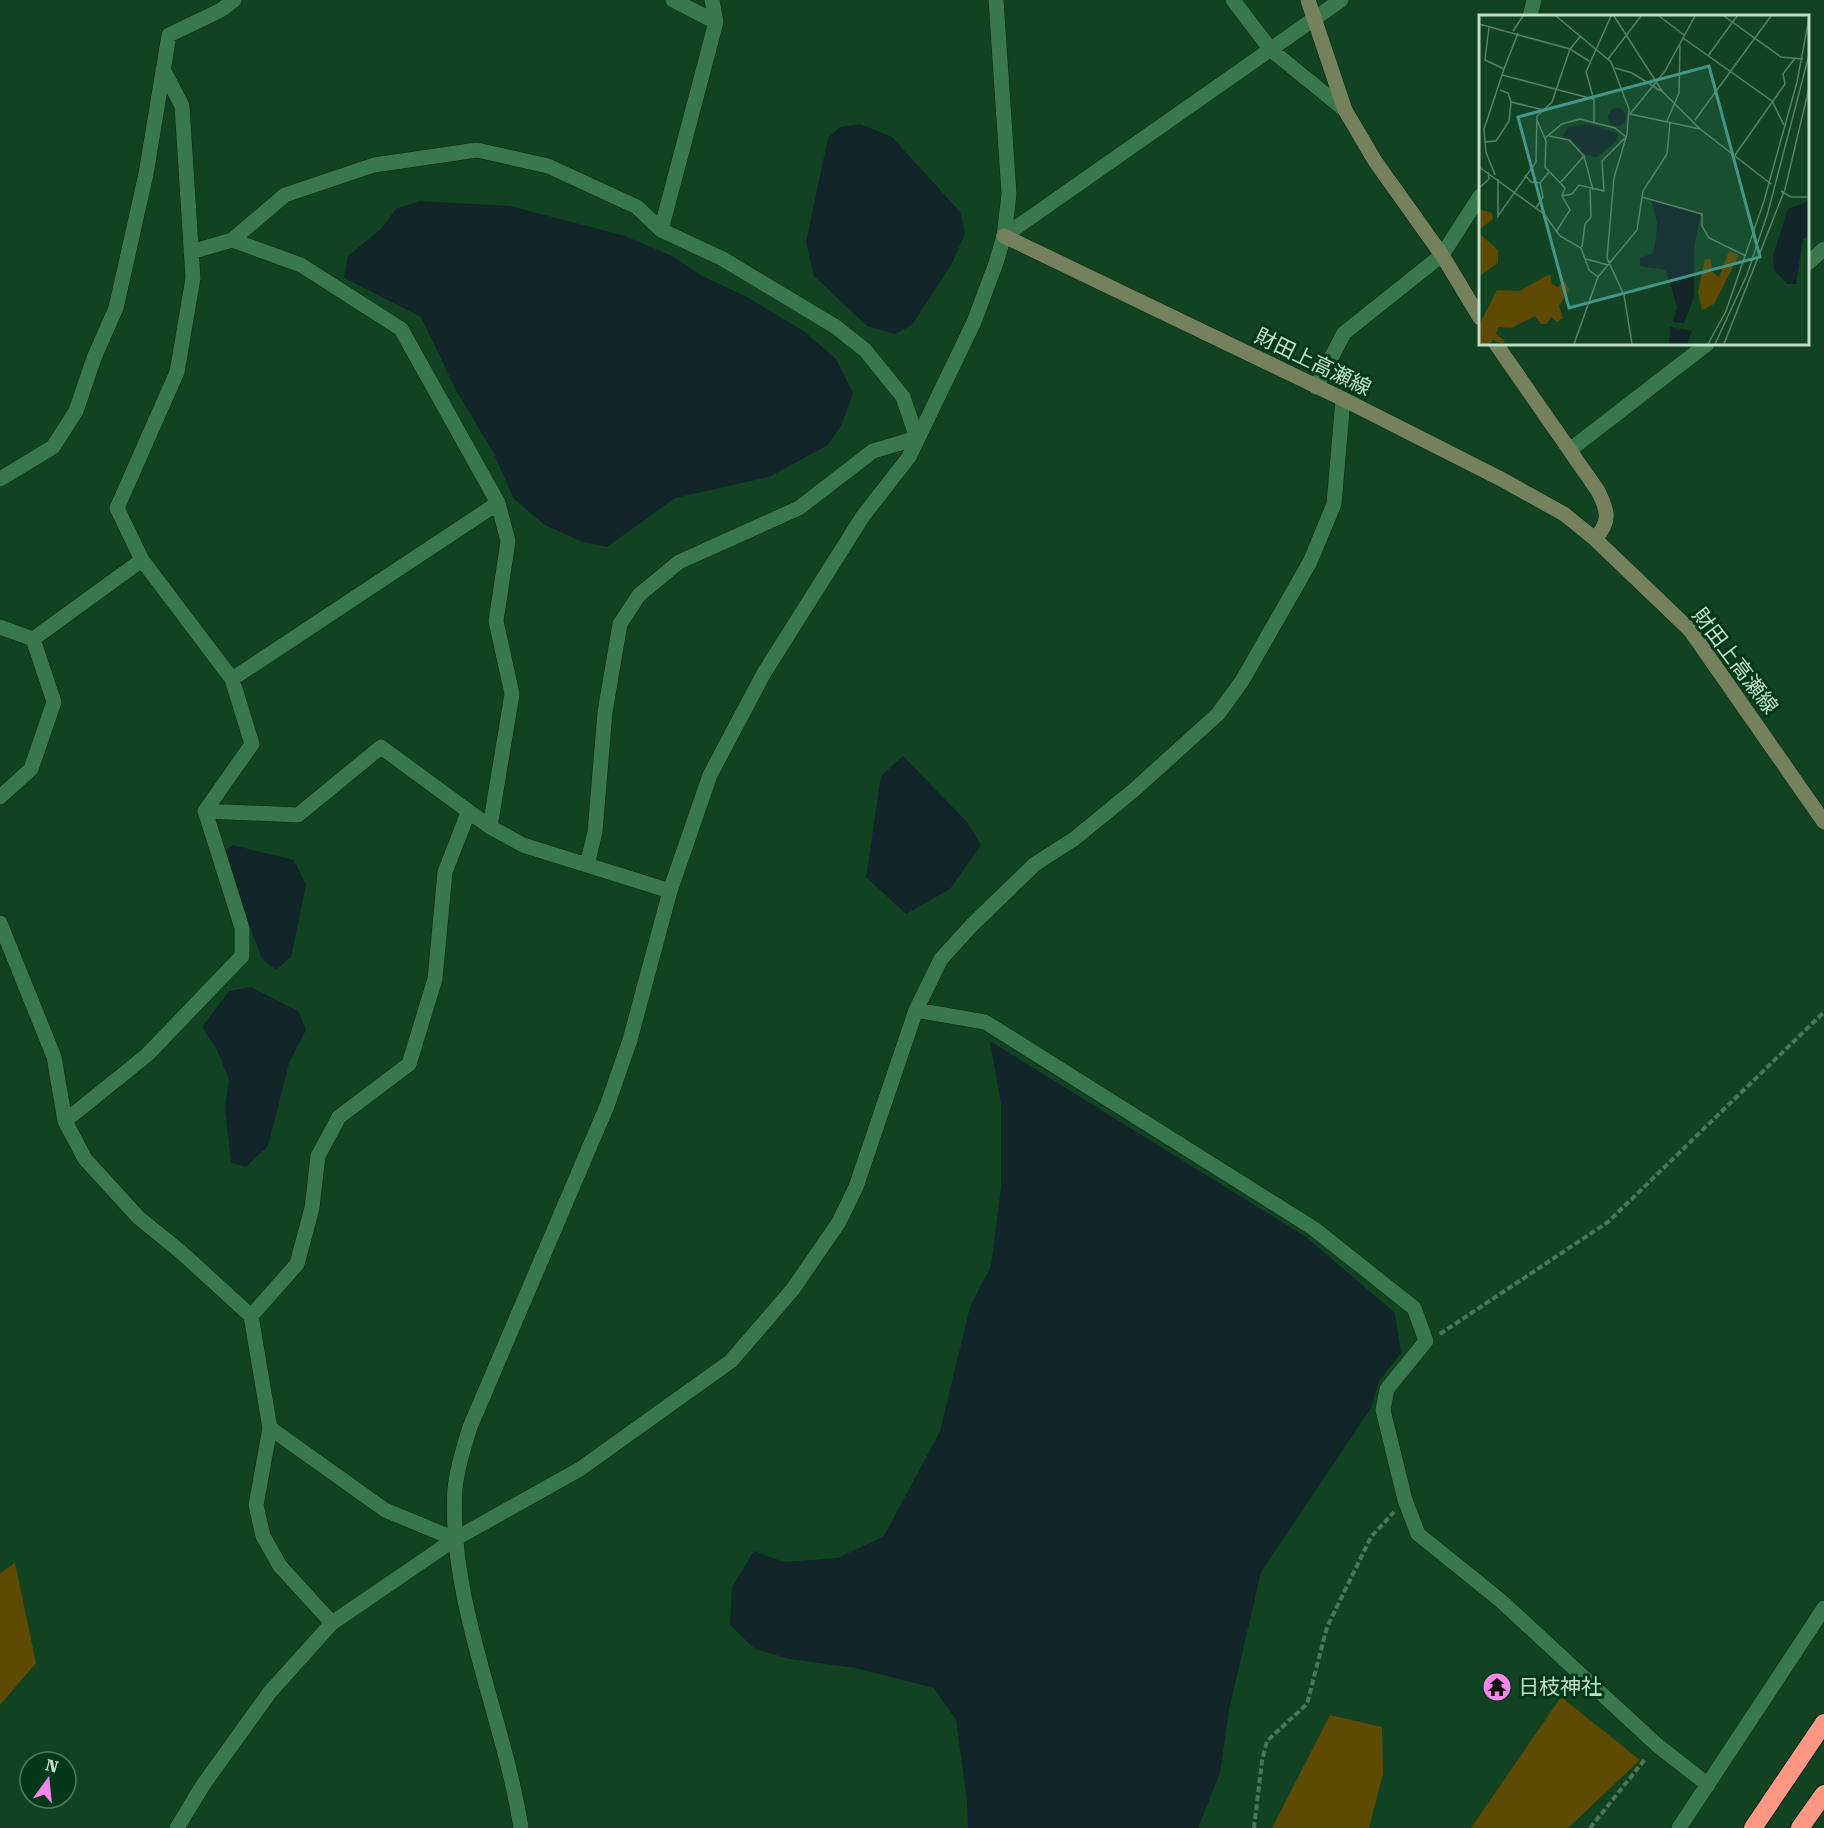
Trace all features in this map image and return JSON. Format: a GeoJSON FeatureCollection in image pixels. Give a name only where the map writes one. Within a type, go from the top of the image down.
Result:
{"type":"FeatureCollection","features":[{"type":"Feature","properties":{"kind":"highway"},"geometry":{"type":"LineString","coordinates":[[1753,1828],[1824,1723]]}},
{"type":"Feature","properties":{"kind":"highway"},"geometry":{"type":"LineString","coordinates":[[1800,1828],[1824,1794]]}},
{"type":"Feature","properties":{"kind":"main road"},"geometry":{"type":"LineString","coordinates":[[1308,0],[1345,110],[1375,161],[1442,255],[1479,316]]}},
{"type":"Feature","properties":{"kind":"main road","name":"財田上高瀬線"},"geometry":{"type":"LineString","coordinates":[[1004,236],[1343,399],[1502,479],[1564,514],[1595,539],[1690,630],[1824,822]]}},
{"type":"Feature","properties":{"kind":"main road"},"geometry":{"type":"LineString","coordinates":[[1497,345],[1571,449],[1607,508],[1605,528],[1595,539]]}},
{"type":"Feature","properties":{"kind":"street"},"geometry":{"type":"LineString","coordinates":[[0,479],[53,447],[76,411],[93,358],[116,308],[146,174],[169,35],[221,10],[234,0]]}},
{"type":"Feature","properties":{"kind":"street"},"geometry":{"type":"LineString","coordinates":[[672,0],[716,22]]}},
{"type":"Feature","properties":{"kind":"street"},"geometry":{"type":"LineString","coordinates":[[662,231],[716,22],[712,0]]}},
{"type":"Feature","properties":{"kind":"street"},"geometry":{"type":"LineString","coordinates":[[522,1828],[515,1787],[462,1588],[455,1539],[458,1468],[470,1426],[607,1106],[630,1041],[670,891],[710,775],[764,673],[863,516],[909,457],[974,322],[1004,236],[1009,194],[996,0]]}},
{"type":"Feature","properties":{"kind":"street"},"geometry":{"type":"LineString","coordinates":[[1233,0],[1271,50],[1345,110]]}},
{"type":"Feature","properties":{"kind":"street"},"geometry":{"type":"LineString","coordinates":[[1004,236],[1341,0]]}},
{"type":"Feature","properties":{"kind":"street"},"geometry":{"type":"LineString","coordinates":[[1530,15],[1534,0]]}},
{"type":"Feature","properties":{"kind":"street"},"geometry":{"type":"LineString","coordinates":[[163,69],[182,106],[193,278],[177,372],[117,508],[142,560],[232,679],[252,744],[205,811]]}},
{"type":"Feature","properties":{"kind":"street"},"geometry":{"type":"LineString","coordinates":[[191,252],[232,240],[285,195],[374,165],[477,150],[548,166],[637,207],[662,231],[723,259],[836,327],[865,350],[903,397],[917,438]]}},
{"type":"Feature","properties":{"kind":"street"},"geometry":{"type":"LineString","coordinates":[[1316,387],[1344,333],[1442,255],[1479,198]]}},
{"type":"Feature","properties":{"kind":"street"},"geometry":{"type":"LineString","coordinates":[[232,240],[301,265],[401,329],[498,503],[508,542],[496,621],[512,694],[490,826]]}},
{"type":"Feature","properties":{"kind":"street"},"geometry":{"type":"LineString","coordinates":[[1809,262],[1824,249]]}},
{"type":"Feature","properties":{"kind":"street"},"geometry":{"type":"LineString","coordinates":[[1571,449],[1706,345]]}},
{"type":"Feature","properties":{"kind":"street"},"geometry":{"type":"LineString","coordinates":[[177,1828],[203,1785],[270,1692],[332,1623],[455,1539],[579,1468],[731,1361],[793,1289],[839,1222],[856,1187],[916,1010],[941,959],[972,925],[1035,864],[1074,839],[1134,790],[1218,714],[1242,681],[1310,562],[1334,504],[1343,399]]}},
{"type":"Feature","properties":{"kind":"street"},"geometry":{"type":"LineString","coordinates":[[587,865],[595,832],[605,712],[620,624],[639,595],[679,562],[799,507],[873,451],[917,438]]}},
{"type":"Feature","properties":{"kind":"street"},"geometry":{"type":"LineString","coordinates":[[232,679],[498,503]]}},
{"type":"Feature","properties":{"kind":"street"},"geometry":{"type":"LineString","coordinates":[[33,639],[142,560]]}},
{"type":"Feature","properties":{"kind":"street"},"geometry":{"type":"LineString","coordinates":[[0,627],[33,639]]}},
{"type":"Feature","properties":{"kind":"street"},"geometry":{"type":"LineString","coordinates":[[0,797],[31,769],[54,702],[33,639]]}},
{"type":"Feature","properties":{"kind":"street"},"geometry":{"type":"LineString","coordinates":[[205,811],[298,814],[381,747],[468,813],[523,845],[670,891]]}},
{"type":"Feature","properties":{"kind":"street"},"geometry":{"type":"LineString","coordinates":[[65,1121],[147,1055],[242,956],[242,928],[205,811]]}},
{"type":"Feature","properties":{"kind":"street"},"geometry":{"type":"LineString","coordinates":[[251,1316],[297,1264],[312,1208],[318,1156],[339,1117],[409,1064],[435,979],[445,872],[468,813]]}},
{"type":"Feature","properties":{"kind":"street"},"geometry":{"type":"LineString","coordinates":[[0,923],[54,1056],[65,1121],[86,1159],[139,1218],[181,1251],[251,1316],[270,1428],[256,1505],[263,1536],[280,1566],[332,1623]]}},
{"type":"Feature","properties":{"kind":"street"},"geometry":{"type":"LineString","coordinates":[[916,1010],[985,1022],[1313,1228],[1414,1308],[1426,1341],[1387,1389],[1383,1410],[1405,1500],[1418,1534],[1500,1600],[1657,1745],[1708,1785]]}},
{"type":"Feature","properties":{"kind":"street"},"geometry":{"type":"LineString","coordinates":[[270,1428],[385,1510],[455,1539]]}},
{"type":"Feature","properties":{"kind":"street"},"geometry":{"type":"LineString","coordinates":[[1679,1828],[1824,1608]]}},
{"type":"Feature","properties":{"kind":"path"},"geometry":{"type":"LineString","coordinates":[[1426,1341],[1453,1327],[1608,1222],[1824,1011]]}},
{"type":"Feature","properties":{"kind":"path"},"geometry":{"type":"LineString","coordinates":[[1254,1828],[1262,1761],[1267,1741],[1307,1704],[1327,1627],[1352,1571],[1371,1537],[1405,1500]]}},
{"type":"Feature","properties":{"kind":"path"},"geometry":{"type":"LineString","coordinates":[[1590,1828],[1657,1745]]}},
{"type":"Feature","properties":{"kind":"shaded area"},"geometry":{"type":"Polygon","coordinates":[[[15,1563],[36,1663],[0,1705],[0,1573],[15,1563]]]}},
{"type":"Feature","properties":{"kind":"shaded area"},"geometry":{"type":"Polygon","coordinates":[[[1561,1697],[1640,1760],[1568,1828],[1471,1828],[1561,1697]]]}},
{"type":"Feature","properties":{"kind":"shaded area"},"geometry":{"type":"Polygon","coordinates":[[[1330,1715],[1382,1727],[1383,1774],[1369,1828],[1272,1828],[1330,1715]]]}},
{"type":"Feature","properties":{"kind":"water"},"geometry":{"type":"Polygon","coordinates":[[[860,124],[892,137],[961,213],[965,234],[951,265],[912,325],[895,334],[867,326],[814,276],[806,242],[828,138],[840,127],[860,124]]]}},
{"type":"Feature","properties":{"kind":"water"},"geometry":{"type":"Polygon","coordinates":[[[420,201],[510,206],[625,236],[672,256],[704,277],[747,297],[805,332],[836,359],[853,393],[842,424],[828,445],[769,477],[675,498],[607,547],[583,542],[545,525],[514,499],[493,452],[457,392],[421,317],[344,278],[348,256],[381,229],[396,209],[420,201]]]}},
{"type":"Feature","properties":{"kind":"water"},"geometry":{"type":"Polygon","coordinates":[[[903,756],[968,823],[981,845],[950,889],[906,914],[866,877],[881,776],[903,756]]]}},
{"type":"Feature","properties":{"kind":"water"},"geometry":{"type":"Polygon","coordinates":[[[233,845],[294,860],[306,885],[291,957],[276,970],[262,959],[243,909],[225,851],[233,845]]]}},
{"type":"Feature","properties":{"kind":"water"},"geometry":{"type":"Polygon","coordinates":[[[251,987],[298,1011],[306,1030],[289,1063],[268,1146],[246,1167],[231,1163],[225,1108],[229,1079],[217,1050],[202,1027],[229,991],[251,987]]]}},
{"type":"Feature","properties":{"kind":"water"},"geometry":{"type":"Polygon","coordinates":[[[990,1041],[1306,1237],[1395,1313],[1401,1353],[1379,1381],[1371,1408],[1261,1572],[1229,1710],[1220,1773],[1198,1828],[968,1828],[967,1801],[956,1720],[934,1688],[855,1668],[790,1659],[755,1649],[730,1625],[732,1587],[754,1551],[784,1562],[838,1558],[884,1536],[940,1431],[970,1307],[991,1266],[1001,1187],[1001,1104],[990,1041]]]}},
{"type":"Feature","properties":{"kind":"place","name":"日枝神社"},"geometry":{"type":"Point","coordinates":[1497,1687]}}]}
